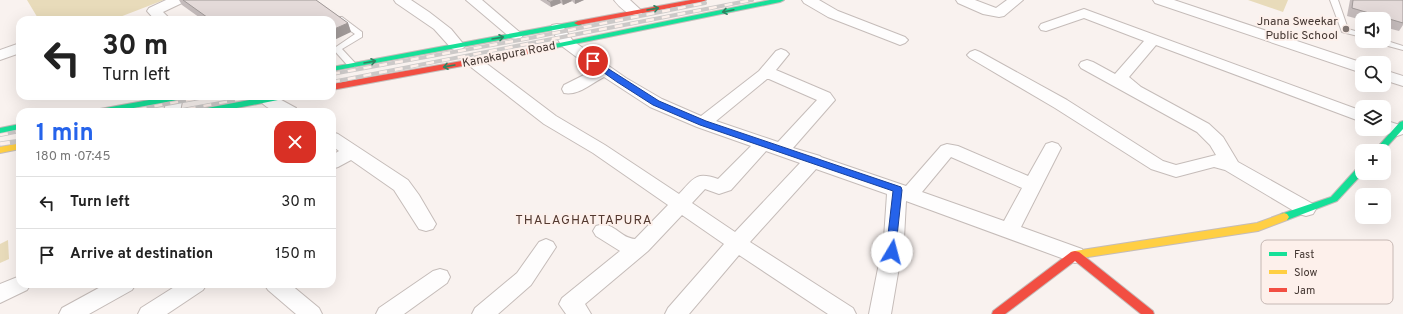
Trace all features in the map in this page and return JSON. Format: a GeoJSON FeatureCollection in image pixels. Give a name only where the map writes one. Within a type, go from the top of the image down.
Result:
{"type":"FeatureCollection","features":[{"type":"Feature","properties":{"kind":"main road","name":"Kanakapura Road"},"geometry":{"type":"LineString","coordinates":[[336,68],[702,0]]}},
{"type":"Feature","properties":{"kind":"main road","name":"Kanakapura Road"},"geometry":{"type":"LineString","coordinates":[[336,86],[568,44],[780,0]]}},
{"type":"Feature","properties":{"kind":"main road"},"geometry":{"type":"LineString","coordinates":[[115,108],[146,100]]}},
{"type":"Feature","properties":{"kind":"main road"},"geometry":{"type":"LineString","coordinates":[[244,108],[275,105]]}},
{"type":"Feature","properties":{"kind":"main road"},"geometry":{"type":"LineString","coordinates":[[1383,144],[1395,127]]}},
{"type":"Feature","properties":{"kind":"main road"},"geometry":{"type":"LineString","coordinates":[[0,131],[16,128]]}},
{"type":"Feature","properties":{"kind":"main road"},"geometry":{"type":"LineString","coordinates":[[0,150],[16,147]]}},
{"type":"Feature","properties":{"kind":"main road"},"geometry":{"type":"LineString","coordinates":[[997,314],[1075,255],[1258,227],[1334,199],[1355,176]]}},
{"type":"Feature","properties":{"kind":"main road"},"geometry":{"type":"LineString","coordinates":[[1075,255],[1149,314]]}},
{"type":"Feature","properties":{"kind":"street"},"geometry":{"type":"LineString","coordinates":[[159,16],[154,11],[177,0]]}},
{"type":"Feature","properties":{"kind":"street"},"geometry":{"type":"LineString","coordinates":[[401,0],[429,18],[450,35],[457,46]]}},
{"type":"Feature","properties":{"kind":"street"},"geometry":{"type":"LineString","coordinates":[[473,0],[516,35]]}},
{"type":"Feature","properties":{"kind":"street"},"geometry":{"type":"LineString","coordinates":[[621,0],[636,12]]}},
{"type":"Feature","properties":{"kind":"street"},"geometry":{"type":"LineString","coordinates":[[809,0],[833,14],[900,40]]}},
{"type":"Feature","properties":{"kind":"street"},"geometry":{"type":"LineString","coordinates":[[963,0],[988,11],[998,13],[1016,0]]}},
{"type":"Feature","properties":{"kind":"street"},"geometry":{"type":"LineString","coordinates":[[1160,0],[1355,66]]}},
{"type":"Feature","properties":{"kind":"street"},"geometry":{"type":"LineString","coordinates":[[1046,27],[1084,12],[1355,114]]}},
{"type":"Feature","properties":{"kind":"street"},"geometry":{"type":"LineString","coordinates":[[558,28],[568,44],[656,103],[703,123],[814,160],[1075,255]]}},
{"type":"Feature","properties":{"kind":"street"},"geometry":{"type":"LineString","coordinates":[[1140,94],[1120,78],[1153,39]]}},
{"type":"Feature","properties":{"kind":"street"},"geometry":{"type":"LineString","coordinates":[[0,55],[16,49]]}},
{"type":"Feature","properties":{"kind":"street"},"geometry":{"type":"LineString","coordinates":[[703,123],[765,74],[781,54]]}},
{"type":"Feature","properties":{"kind":"street"},"geometry":{"type":"LineString","coordinates":[[975,55],[1060,104],[1157,165],[1176,171],[1214,162],[1231,166],[1306,209]]}},
{"type":"Feature","properties":{"kind":"street"},"geometry":{"type":"LineString","coordinates":[[473,61],[550,120],[599,149],[845,314]]}},
{"type":"Feature","properties":{"kind":"street"},"geometry":{"type":"LineString","coordinates":[[1087,65],[1196,124],[1211,134],[1217,141],[1231,166]]}},
{"type":"Feature","properties":{"kind":"street"},"geometry":{"type":"LineString","coordinates":[[570,89],[605,70]]}},
{"type":"Feature","properties":{"kind":"street"},"geometry":{"type":"LineString","coordinates":[[765,74],[771,74],[824,97],[827,100],[782,150]]}},
{"type":"Feature","properties":{"kind":"street"},"geometry":{"type":"LineString","coordinates":[[1391,78],[1403,82]]}},
{"type":"Feature","properties":{"kind":"street"},"geometry":{"type":"LineString","coordinates":[[336,141],[401,185],[426,224]]}},
{"type":"Feature","properties":{"kind":"street"},"geometry":{"type":"LineString","coordinates":[[580,314],[570,304],[641,246],[700,183],[704,181],[719,187],[724,185],[764,143]]}},
{"type":"Feature","properties":{"kind":"street"},"geometry":{"type":"LineString","coordinates":[[1009,231],[1052,148]]}},
{"type":"Feature","properties":{"kind":"street"},"geometry":{"type":"LineString","coordinates":[[880,314],[904,192],[947,150],[952,150],[1033,185]]}},
{"type":"Feature","properties":{"kind":"street"},"geometry":{"type":"LineString","coordinates":[[336,161],[352,151]]}},
{"type":"Feature","properties":{"kind":"street"},"geometry":{"type":"LineString","coordinates":[[676,314],[737,243],[814,160]]}},
{"type":"Feature","properties":{"kind":"street"},"geometry":{"type":"LineString","coordinates":[[603,231],[631,248],[637,248]]}},
{"type":"Feature","properties":{"kind":"street"},"geometry":{"type":"LineString","coordinates":[[483,314],[524,279],[546,247]]}},
{"type":"Feature","properties":{"kind":"street"},"geometry":{"type":"LineString","coordinates":[[387,314],[440,277]]}},
{"type":"Feature","properties":{"kind":"street"},"geometry":{"type":"LineString","coordinates":[[0,294],[16,286]]}},
{"type":"Feature","properties":{"kind":"street"},"geometry":{"type":"LineString","coordinates":[[82,311],[119,288]]}},
{"type":"Feature","properties":{"kind":"street"},"geometry":{"type":"LineString","coordinates":[[149,314],[190,288]]}},
{"type":"Feature","properties":{"kind":"street"},"geometry":{"type":"LineString","coordinates":[[280,288],[310,314]]}},
{"type":"Feature","properties":{"kind":"lane"},"geometry":{"type":"LineString","coordinates":[[1334,0],[1345,30],[1355,33]]}},
{"type":"Feature","properties":{"kind":"lane"},"geometry":{"type":"LineString","coordinates":[[336,17],[358,32],[359,35],[336,50],[352,66]]}},
{"type":"Feature","properties":{"kind":"lane"},"geometry":{"type":"LineString","coordinates":[[1391,44],[1403,48]]}},
{"type":"Feature","properties":{"kind":"shaded area"},"geometry":{"type":"Polygon","coordinates":[[[27,0],[164,0],[122,16],[37,16],[27,0]]]}},
{"type":"Feature","properties":{"kind":"shaded area"},"geometry":{"type":"Polygon","coordinates":[[[1248,0],[1288,0],[1283,12],[1248,0]]]}},
{"type":"Feature","properties":{"kind":"shaded area"},"geometry":{"type":"Polygon","coordinates":[[[8,240],[9,259],[0,263],[0,244],[8,240]]]}},
{"type":"Feature","properties":{"kind":"building"},"geometry":{"type":"Polygon","coordinates":[[[183,0],[316,0],[348,23],[336,28],[336,16],[205,16],[183,0]]]}},
{"type":"Feature","properties":{"kind":"building"},"geometry":{"type":"Polygon","coordinates":[[[1353,0],[1403,0],[1403,23],[1391,19],[1391,12],[1366,12],[1352,8],[1353,0]]]}},
{"type":"Feature","properties":{"kind":"railway"},"geometry":{"type":"LineString","coordinates":[[336,81],[752,0]]}},
{"type":"Feature","properties":{"kind":"railway"},"geometry":{"type":"LineString","coordinates":[[336,73],[525,39],[705,3]]}},
{"type":"Feature","properties":{"kind":"railway"},"geometry":{"type":"LineString","coordinates":[[145,108],[188,100]]}},
{"type":"Feature","properties":{"kind":"railway"},"geometry":{"type":"LineString","coordinates":[[193,108],[236,100]]}},
{"type":"Feature","properties":{"kind":"railway"},"geometry":{"type":"LineString","coordinates":[[0,135],[16,132]]}},
{"type":"Feature","properties":{"kind":"railway"},"geometry":{"type":"LineString","coordinates":[[0,144],[16,142]]}},
{"type":"Feature","properties":{"kind":"traffic: fast"},"geometry":{"type":"LineString","coordinates":[[535,50],[780,0]]}},
{"type":"Feature","properties":{"kind":"traffic: fast"},"geometry":{"type":"LineString","coordinates":[[336,68],[578,23]]}},
{"type":"Feature","properties":{"kind":"traffic: fast"},"geometry":{"type":"LineString","coordinates":[[121,108],[164,100]]}},
{"type":"Feature","properties":{"kind":"traffic: fast"},"geometry":{"type":"LineString","coordinates":[[222,108],[263,100]]}},
{"type":"Feature","properties":{"kind":"traffic: fast"},"geometry":{"type":"LineString","coordinates":[[1384,144],[1403,124]]}},
{"type":"Feature","properties":{"kind":"traffic: fast"},"geometry":{"type":"LineString","coordinates":[[0,131],[16,128]]}},
{"type":"Feature","properties":{"kind":"traffic: fast"},"geometry":{"type":"LineString","coordinates":[[1284,217],[1334,199],[1355,176]]}},
{"type":"Feature","properties":{"kind":"traffic: slow"},"geometry":{"type":"LineString","coordinates":[[0,150],[16,147]]}},
{"type":"Feature","properties":{"kind":"traffic: slow"},"geometry":{"type":"LineString","coordinates":[[1075,255],[1258,227],[1284,217]]}},
{"type":"Feature","properties":{"kind":"traffic: jam"},"geometry":{"type":"LineString","coordinates":[[578,23],[702,0]]}},
{"type":"Feature","properties":{"kind":"traffic: jam"},"geometry":{"type":"LineString","coordinates":[[336,86],[535,50]]}},
{"type":"Feature","properties":{"kind":"traffic: jam"},"geometry":{"type":"LineString","coordinates":[[997,314],[1075,255],[1149,314]]}},
{"type":"Feature","properties":{"kind":"place","name":"Jnana Sweekar Public School"},"geometry":{"type":"Point","coordinates":[1346,29]}},
{"type":"Feature","properties":{"kind":"district","name":"THALAGHATTAPURA"},"geometry":{"type":"Point","coordinates":[584,221]}},
{"type":"Feature","properties":{"kind":"route"},"geometry":{"type":"LineString","coordinates":[[593,61],[620,81],[656,103],[703,123],[898,190],[892,252]]}}]}
